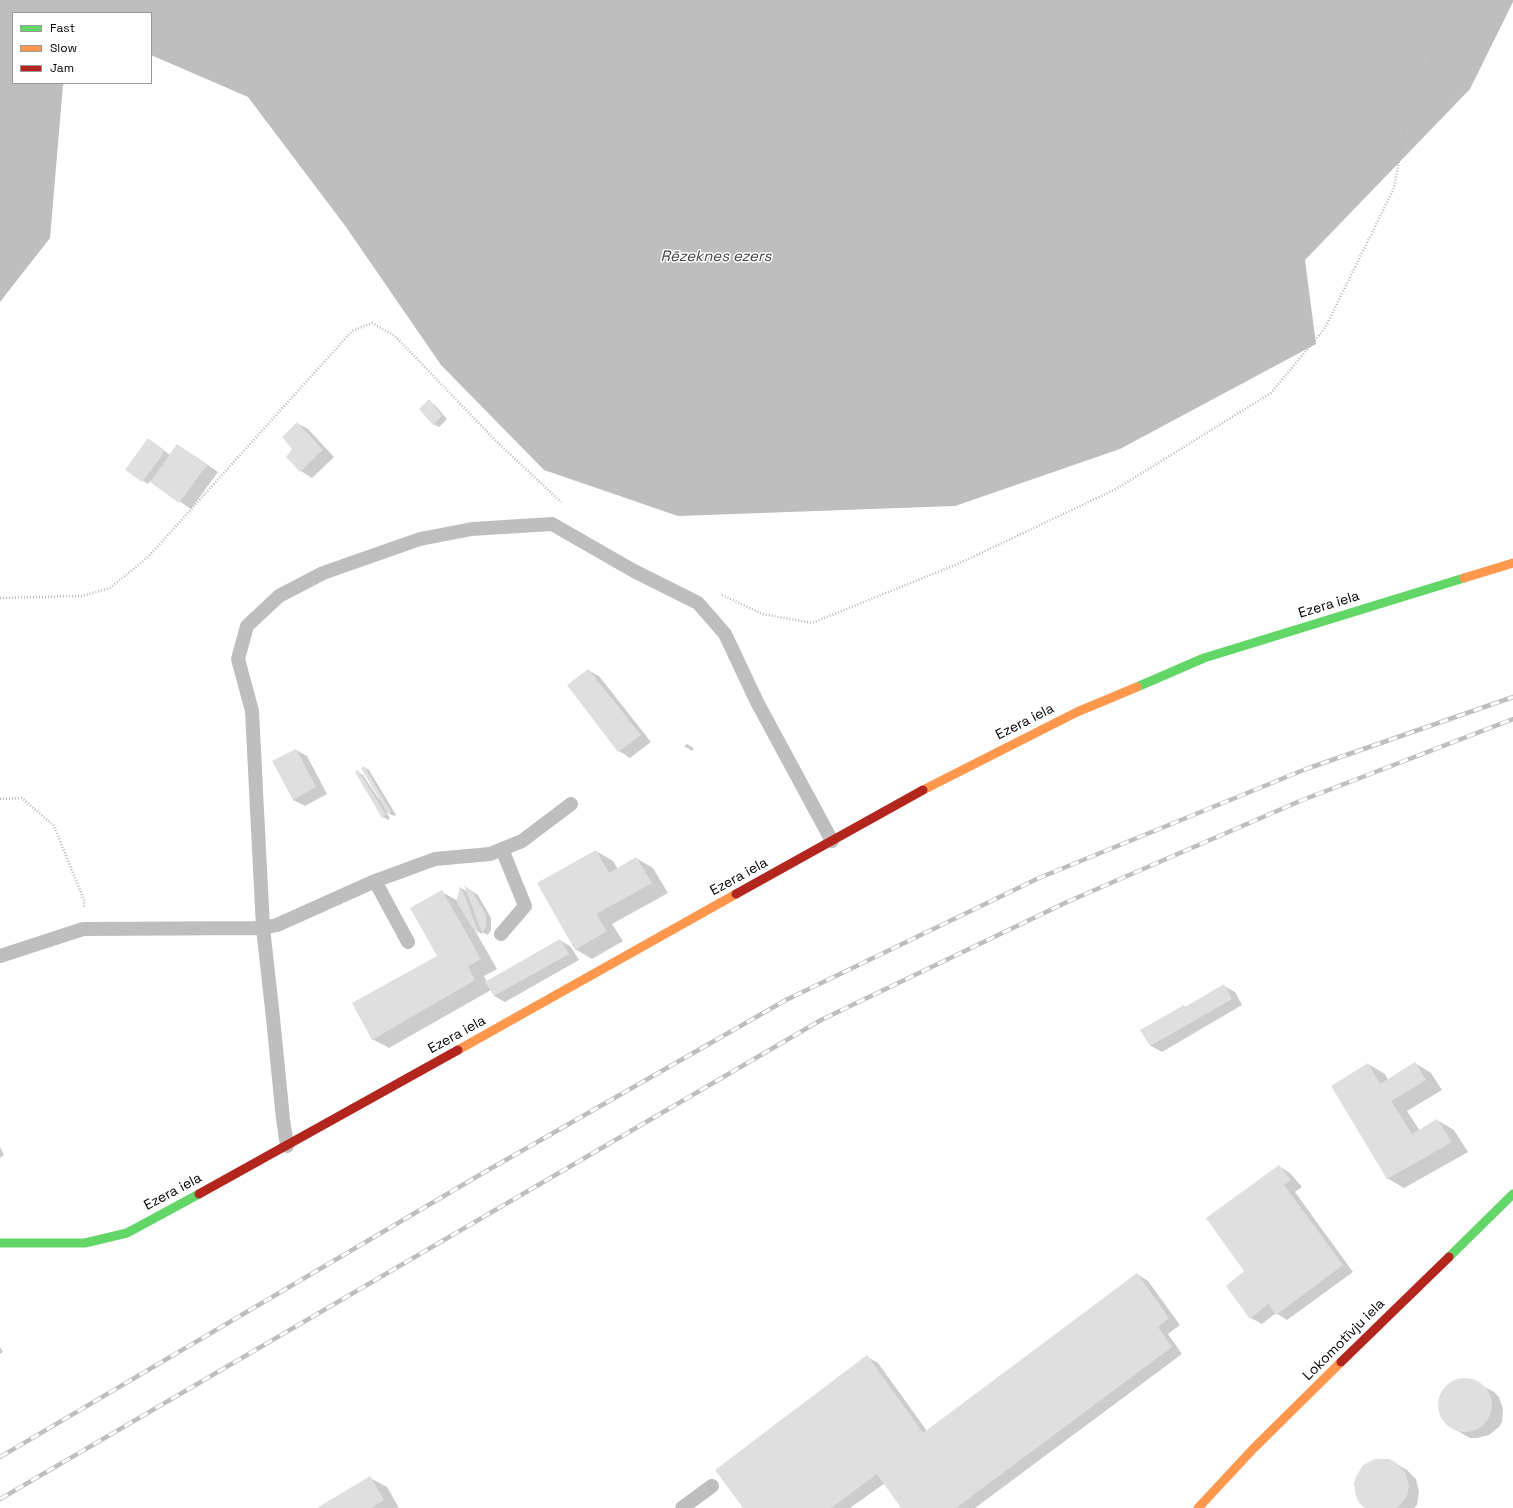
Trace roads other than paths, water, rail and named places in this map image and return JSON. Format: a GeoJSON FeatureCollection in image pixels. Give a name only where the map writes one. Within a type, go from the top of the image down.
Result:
{"type":"FeatureCollection","features":[{"type":"Feature","properties":{"kind":"street","name":"Ezera iela"},"geometry":{"type":"LineString","coordinates":[[0,1243],[85,1243],[127,1233],[287,1146],[913,795],[1076,712],[1204,658],[1513,563]]}},
{"type":"Feature","properties":{"kind":"street","name":"Lokomotīvju iela"},"geometry":{"type":"LineString","coordinates":[[1198,1508],[1253,1449],[1513,1194]]}},
{"type":"Feature","properties":{"kind":"lane"},"geometry":{"type":"LineString","coordinates":[[287,1146],[282,1119],[263,928],[252,711],[238,658],[247,626],[279,596],[323,573],[420,539],[472,529],[552,524],[634,571],[698,604],[725,634],[757,702],[832,841]]}},
{"type":"Feature","properties":{"kind":"lane"},"geometry":{"type":"LineString","coordinates":[[0,956],[83,929],[263,928],[278,925],[303,912],[375,880],[435,859],[490,854],[522,841],[572,804]]}},
{"type":"Feature","properties":{"kind":"lane"},"geometry":{"type":"LineString","coordinates":[[501,934],[525,906],[502,849]]}},
{"type":"Feature","properties":{"kind":"lane"},"geometry":{"type":"LineString","coordinates":[[375,880],[408,942]]}},
{"type":"Feature","properties":{"kind":"lane"},"geometry":{"type":"LineString","coordinates":[[682,1508],[712,1486]]}},
{"type":"Feature","properties":{"kind":"water","name":"Rēzeknes ezers"},"geometry":{"type":"Polygon","coordinates":[[[0,0],[1513,0],[1470,89],[1305,260],[1316,344],[1120,449],[955,506],[678,516],[544,470],[441,365],[346,227],[248,97],[152,55],[152,12],[12,12],[12,84],[64,84],[50,238],[0,302],[0,0]]]}},
{"type":"Feature","properties":{"kind":"railway"},"geometry":{"type":"LineString","coordinates":[[0,1457],[483,1173],[786,1000],[1039,878],[1306,769],[1513,697]]}},
{"type":"Feature","properties":{"kind":"railway"},"geometry":{"type":"LineString","coordinates":[[0,1499],[821,1020],[1067,902],[1300,801],[1513,719]]}}]}
